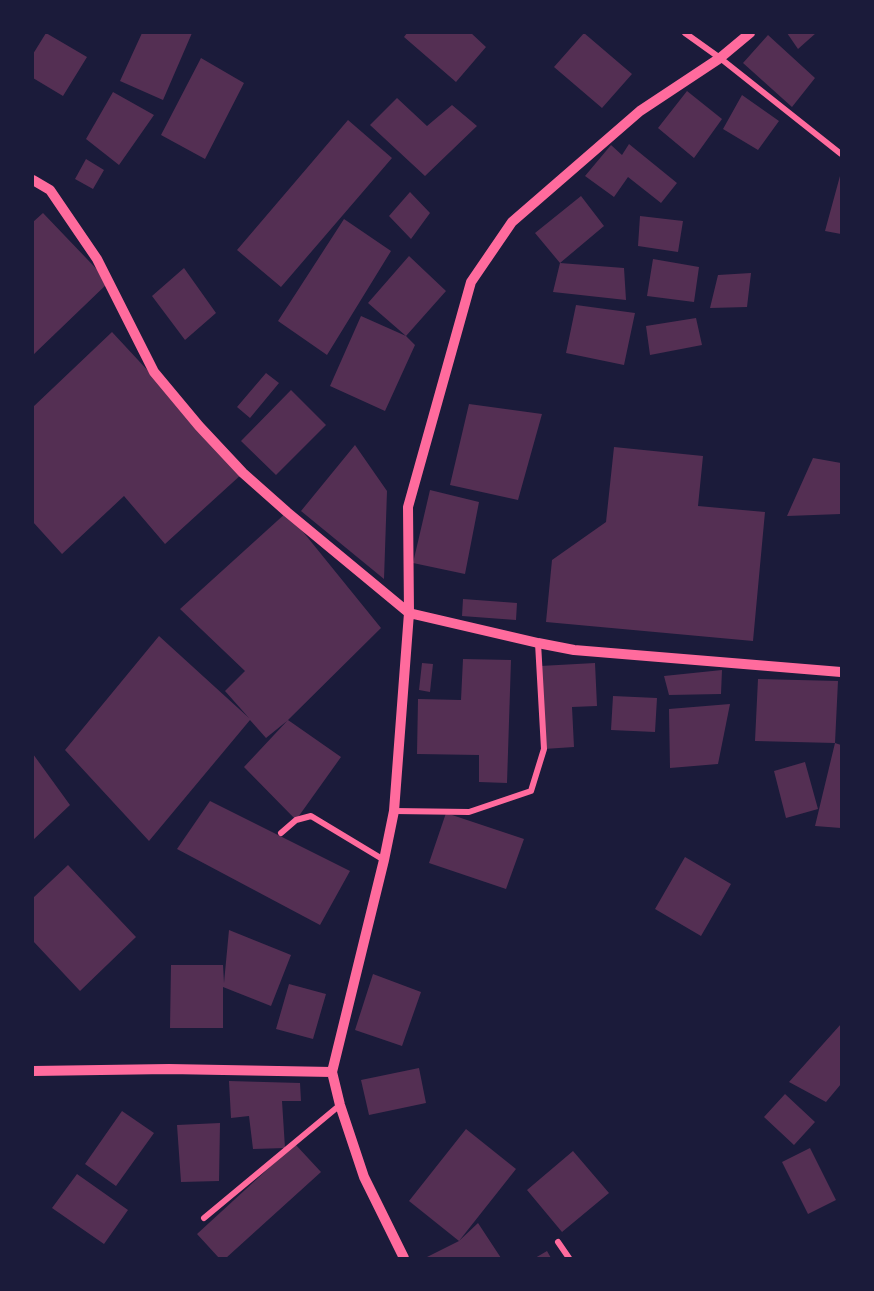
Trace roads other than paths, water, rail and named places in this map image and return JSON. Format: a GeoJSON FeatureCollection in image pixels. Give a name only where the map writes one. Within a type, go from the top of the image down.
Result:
{"type":"FeatureCollection","features":[{"type":"Feature","properties":{"kind":"street"},"geometry":{"type":"LineString","coordinates":[[685,33],[841,154]]}},
{"type":"Feature","properties":{"kind":"street"},"geometry":{"type":"LineString","coordinates":[[404,1258],[364,1177],[340,1105],[332,1072],[394,811],[409,612],[408,507],[471,282],[512,222],[640,111],[720,58],[750,33]]}},
{"type":"Feature","properties":{"kind":"street"},"geometry":{"type":"LineString","coordinates":[[33,180],[50,189],[97,259],[154,372],[199,426],[243,473],[287,512],[409,612],[574,650],[841,672]]}},
{"type":"Feature","properties":{"kind":"street"},"geometry":{"type":"LineString","coordinates":[[394,811],[469,812],[531,791],[544,749],[538,643]]}},
{"type":"Feature","properties":{"kind":"street"},"geometry":{"type":"LineString","coordinates":[[281,833],[296,820],[311,816],[384,860]]}},
{"type":"Feature","properties":{"kind":"street"},"geometry":{"type":"LineString","coordinates":[[33,1071],[332,1072]]}},
{"type":"Feature","properties":{"kind":"street"},"geometry":{"type":"LineString","coordinates":[[204,1218],[340,1105]]}},
{"type":"Feature","properties":{"kind":"street"},"geometry":{"type":"LineString","coordinates":[[558,1242],[568,1258]]}}]}
